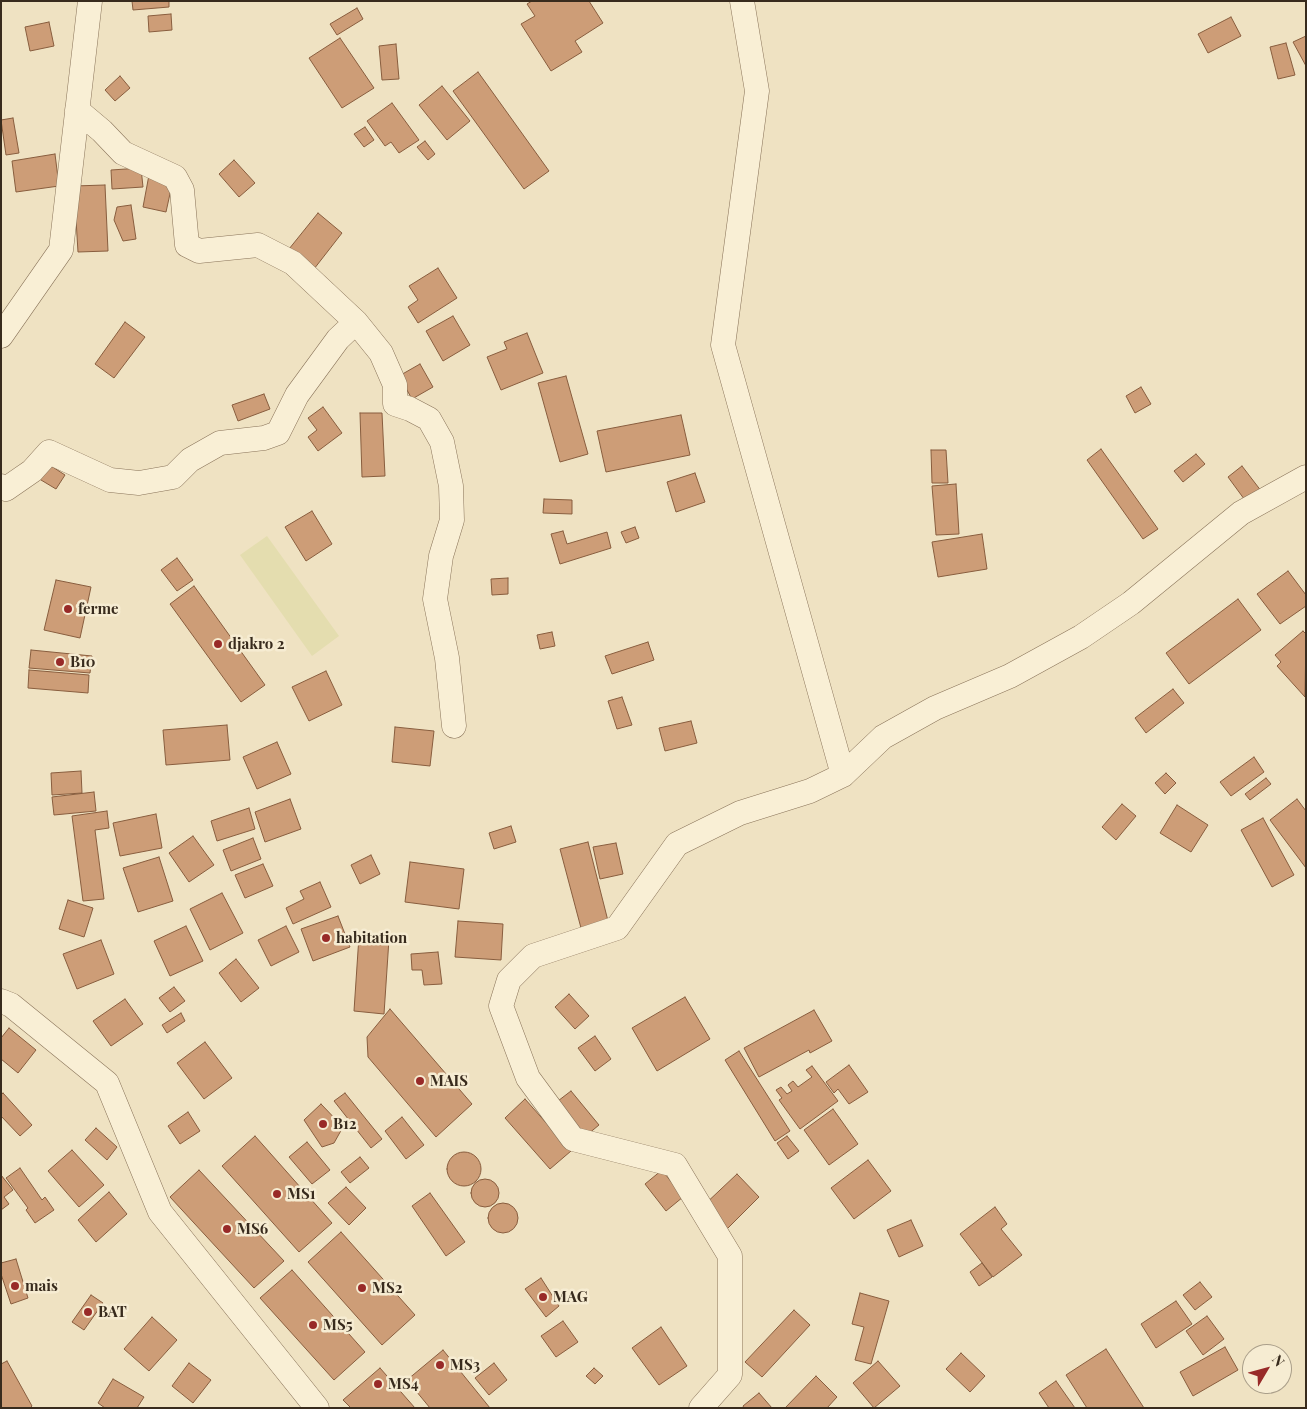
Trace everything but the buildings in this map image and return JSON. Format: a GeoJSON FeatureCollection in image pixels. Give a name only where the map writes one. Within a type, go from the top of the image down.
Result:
{"type":"FeatureCollection","features":[{"type":"Feature","properties":{"kind":"street"},"geometry":{"type":"LineString","coordinates":[[1,336],[61,250],[90,1]]}},
{"type":"Feature","properties":{"kind":"street"},"geometry":{"type":"LineString","coordinates":[[742,1],[757,91],[723,345],[843,775]]}},
{"type":"Feature","properties":{"kind":"street"},"geometry":{"type":"LineString","coordinates":[[78,110],[102,131],[122,154],[176,177],[182,190],[187,245],[199,251],[258,245],[293,263],[356,322],[382,353],[395,385],[395,404],[429,419],[442,442],[446,454],[451,486],[452,520],[441,556],[435,599],[447,658],[454,726]]}},
{"type":"Feature","properties":{"kind":"street"},"geometry":{"type":"LineString","coordinates":[[1,486],[6,489],[32,471],[48,452],[110,480],[139,483],[173,477],[190,460],[220,443],[264,438],[278,433],[297,395],[338,339],[356,322]]}},
{"type":"Feature","properties":{"kind":"street"},"geometry":{"type":"LineString","coordinates":[[701,1408],[730,1375],[730,1256],[675,1165],[573,1139],[528,1078],[501,1006],[509,980],[533,956],[617,928],[677,844],[740,813],[810,791],[843,775],[882,737],[935,708],[1010,676],[1081,637],[1132,604],[1241,513],[1306,477]]}},
{"type":"Feature","properties":{"kind":"street"},"geometry":{"type":"LineString","coordinates":[[1,1001],[11,1005],[107,1084],[160,1212],[317,1408]]}},
{"type":"Feature","properties":{"kind":"shaded area"},"geometry":{"type":"Polygon","coordinates":[[[267,536],[339,636],[312,656],[240,555],[267,536]]]}},
{"type":"Feature","properties":{"kind":"place","name":"ferme"},"geometry":{"type":"Point","coordinates":[68,609]}},
{"type":"Feature","properties":{"kind":"place","name":"djakro 2"},"geometry":{"type":"Point","coordinates":[218,644]}},
{"type":"Feature","properties":{"kind":"place","name":"B10"},"geometry":{"type":"Point","coordinates":[60,662]}},
{"type":"Feature","properties":{"kind":"place","name":"habitation"},"geometry":{"type":"Point","coordinates":[326,938]}},
{"type":"Feature","properties":{"kind":"place","name":"MAIS"},"geometry":{"type":"Point","coordinates":[420,1081]}},
{"type":"Feature","properties":{"kind":"place","name":"B12"},"geometry":{"type":"Point","coordinates":[323,1124]}},
{"type":"Feature","properties":{"kind":"place","name":"MS1"},"geometry":{"type":"Point","coordinates":[277,1194]}},
{"type":"Feature","properties":{"kind":"place","name":"MS6"},"geometry":{"type":"Point","coordinates":[227,1229]}},
{"type":"Feature","properties":{"kind":"place","name":"mais"},"geometry":{"type":"Point","coordinates":[15,1286]}},
{"type":"Feature","properties":{"kind":"place","name":"MS2"},"geometry":{"type":"Point","coordinates":[362,1288]}},
{"type":"Feature","properties":{"kind":"place","name":"MAG"},"geometry":{"type":"Point","coordinates":[543,1297]}},
{"type":"Feature","properties":{"kind":"place","name":"BAT"},"geometry":{"type":"Point","coordinates":[88,1312]}},
{"type":"Feature","properties":{"kind":"place","name":"MS5"},"geometry":{"type":"Point","coordinates":[313,1325]}},
{"type":"Feature","properties":{"kind":"place","name":"MS3"},"geometry":{"type":"Point","coordinates":[440,1365]}},
{"type":"Feature","properties":{"kind":"place","name":"MS4"},"geometry":{"type":"Point","coordinates":[378,1384]}}]}
